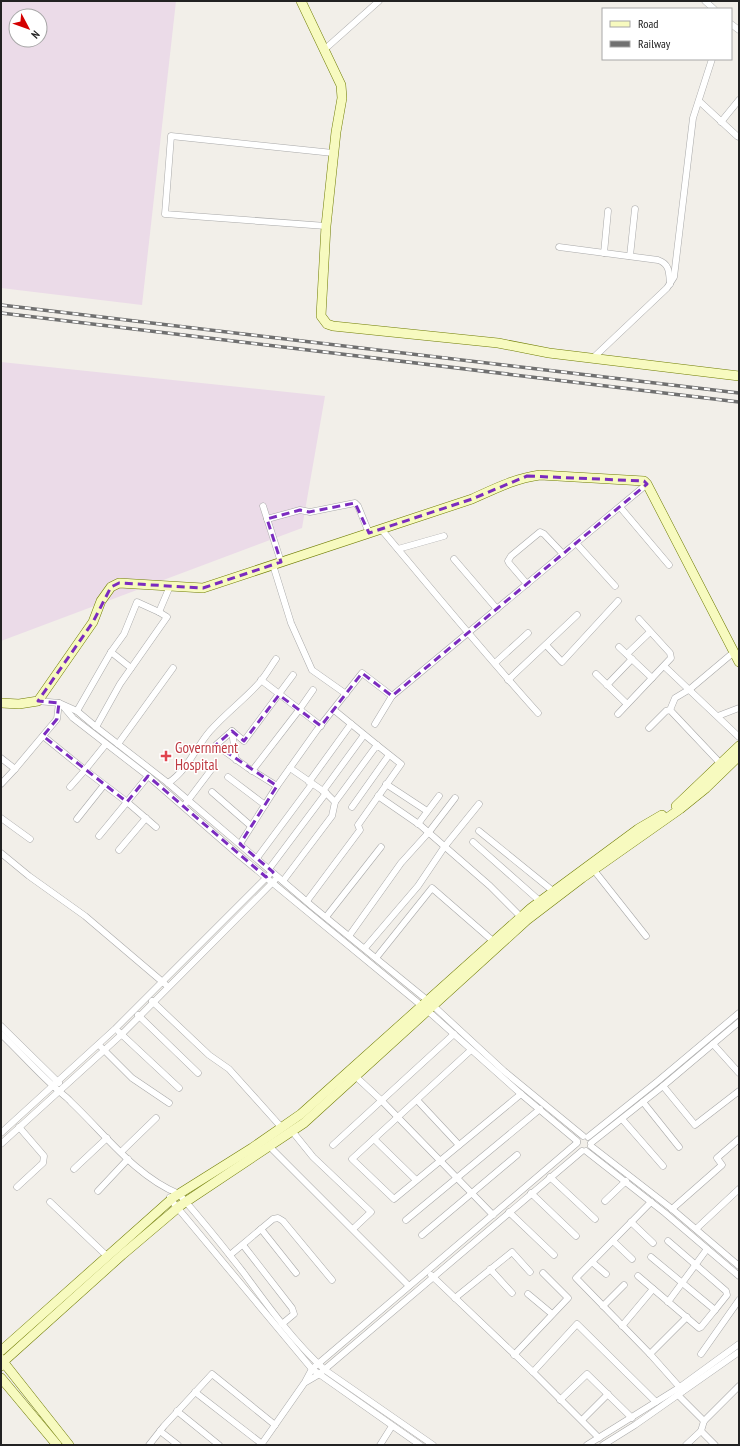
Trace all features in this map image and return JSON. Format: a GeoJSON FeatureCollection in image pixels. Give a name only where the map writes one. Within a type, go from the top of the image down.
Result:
{"type":"FeatureCollection","features":[{"type":"Feature","properties":{"kind":"street"},"geometry":{"type":"LineString","coordinates":[[301,1],[341,85],[342,98],[333,153],[326,226],[321,316],[327,324],[334,326],[498,343],[549,353],[739,376]]}},
{"type":"Feature","properties":{"kind":"street"},"geometry":{"type":"LineString","coordinates":[[325,49],[379,1]]}},
{"type":"Feature","properties":{"kind":"street"},"geometry":{"type":"LineString","coordinates":[[705,1],[713,8]]}},
{"type":"Feature","properties":{"kind":"street"},"geometry":{"type":"LineString","coordinates":[[593,358],[670,284],[675,273],[693,118],[712,60]]}},
{"type":"Feature","properties":{"kind":"street"},"geometry":{"type":"LineString","coordinates":[[721,122],[739,100]]}},
{"type":"Feature","properties":{"kind":"street"},"geometry":{"type":"LineString","coordinates":[[699,101],[739,137]]}},
{"type":"Feature","properties":{"kind":"street"},"geometry":{"type":"LineString","coordinates":[[326,226],[164,214],[171,136],[333,153]]}},
{"type":"Feature","properties":{"kind":"street"},"geometry":{"type":"LineString","coordinates":[[630,256],[635,209]]}},
{"type":"Feature","properties":{"kind":"street"},"geometry":{"type":"LineString","coordinates":[[604,253],[608,211]]}},
{"type":"Feature","properties":{"kind":"street"},"geometry":{"type":"LineString","coordinates":[[559,247],[664,262],[669,271],[670,284]]}},
{"type":"Feature","properties":{"kind":"street"},"geometry":{"type":"LineString","coordinates":[[38,701],[93,622],[102,601],[111,587],[119,583],[202,588],[472,499],[512,481],[527,476],[540,475],[644,481],[647,484],[739,662]]}},
{"type":"Feature","properties":{"kind":"street"},"geometry":{"type":"LineString","coordinates":[[375,724],[392,696],[647,484]]}},
{"type":"Feature","properties":{"kind":"street"},"geometry":{"type":"LineString","coordinates":[[267,519],[302,510],[310,512],[355,503],[358,506],[369,533]]}},
{"type":"Feature","properties":{"kind":"street"},"geometry":{"type":"LineString","coordinates":[[263,506],[292,623],[312,670],[346,694]]}},
{"type":"Feature","properties":{"kind":"street"},"geometry":{"type":"LineString","coordinates":[[620,507],[669,565]]}},
{"type":"Feature","properties":{"kind":"street"},"geometry":{"type":"LineString","coordinates":[[381,529],[467,633],[538,713]]}},
{"type":"Feature","properties":{"kind":"street"},"geometry":{"type":"LineString","coordinates":[[527,584],[508,561],[516,551],[540,532],[544,534],[563,554]]}},
{"type":"Feature","properties":{"kind":"street"},"geometry":{"type":"LineString","coordinates":[[398,549],[444,536]]}},
{"type":"Feature","properties":{"kind":"street"},"geometry":{"type":"LineString","coordinates":[[576,543],[615,586]]}},
{"type":"Feature","properties":{"kind":"street"},"geometry":{"type":"LineString","coordinates":[[454,559],[497,609]]}},
{"type":"Feature","properties":{"kind":"street"},"geometry":{"type":"LineString","coordinates":[[159,612],[170,586]]}},
{"type":"Feature","properties":{"kind":"street"},"geometry":{"type":"LineString","coordinates":[[546,645],[562,662],[618,601]]}},
{"type":"Feature","properties":{"kind":"street"},"geometry":{"type":"LineString","coordinates":[[77,711],[111,652],[124,634],[137,602],[167,617],[130,668],[96,727]]}},
{"type":"Feature","properties":{"kind":"street"},"geometry":{"type":"LineString","coordinates":[[508,680],[577,616]]}},
{"type":"Feature","properties":{"kind":"street"},"geometry":{"type":"LineString","coordinates":[[618,714],[670,660],[672,656],[639,619]]}},
{"type":"Feature","properties":{"kind":"street"},"geometry":{"type":"LineString","coordinates":[[608,685],[650,632]]}},
{"type":"Feature","properties":{"kind":"street"},"geometry":{"type":"LineString","coordinates":[[495,663],[528,633]]}},
{"type":"Feature","properties":{"kind":"street"},"geometry":{"type":"LineString","coordinates":[[619,647],[652,678]]}},
{"type":"Feature","properties":{"kind":"street"},"geometry":{"type":"LineString","coordinates":[[111,652],[130,668]]}},
{"type":"Feature","properties":{"kind":"street"},"geometry":{"type":"LineString","coordinates":[[649,728],[666,711],[670,710],[676,698],[690,689],[734,652]]}},
{"type":"Feature","properties":{"kind":"street"},"geometry":{"type":"LineString","coordinates":[[168,783],[173,780],[222,718],[261,680],[276,659]]}},
{"type":"Feature","properties":{"kind":"street"},"geometry":{"type":"LineString","coordinates":[[664,666],[739,736]]}},
{"type":"Feature","properties":{"kind":"street"},"geometry":{"type":"LineString","coordinates":[[118,744],[173,668]]}},
{"type":"Feature","properties":{"kind":"street"},"geometry":{"type":"LineString","coordinates":[[240,844],[277,786],[362,673],[392,696]]}},
{"type":"Feature","properties":{"kind":"street"},"geometry":{"type":"LineString","coordinates":[[596,674],[627,704]]}},
{"type":"Feature","properties":{"kind":"street"},"geometry":{"type":"LineString","coordinates":[[232,731],[244,741],[280,694],[292,675]]}},
{"type":"Feature","properties":{"kind":"street"},"geometry":{"type":"LineString","coordinates":[[261,680],[321,726]]}},
{"type":"Feature","properties":{"kind":"street"},"geometry":{"type":"LineString","coordinates":[[252,771],[300,710],[313,690]]}},
{"type":"Feature","properties":{"kind":"street"},"geometry":{"type":"LineString","coordinates":[[1,703],[19,704],[38,701],[59,703],[77,711],[168,783],[326,917],[365,948],[504,1071],[586,1137],[588,1148],[739,1276]]}},
{"type":"Feature","properties":{"kind":"street"},"geometry":{"type":"LineString","coordinates":[[2,782],[15,769],[57,719],[59,703]]}},
{"type":"Feature","properties":{"kind":"street"},"geometry":{"type":"LineString","coordinates":[[59,703],[73,718],[148,776],[273,883],[428,1005],[454,1034],[471,1050],[577,1142],[578,1148],[588,1148],[672,1209],[739,1266]]}},
{"type":"Feature","properties":{"kind":"street"},"geometry":{"type":"LineString","coordinates":[[718,716],[739,708]]}},
{"type":"Feature","properties":{"kind":"street"},"geometry":{"type":"LineString","coordinates":[[307,901],[360,830],[358,825],[401,764],[334,710]]}},
{"type":"Feature","properties":{"kind":"street"},"geometry":{"type":"LineString","coordinates":[[670,710],[721,764]]}},
{"type":"Feature","properties":{"kind":"street"},"geometry":{"type":"LineString","coordinates":[[257,858],[311,784],[351,724]]}},
{"type":"Feature","properties":{"kind":"street"},"geometry":{"type":"LineString","coordinates":[[232,731],[216,745],[252,771],[277,786]]}},
{"type":"Feature","properties":{"kind":"street"},"geometry":{"type":"LineString","coordinates":[[232,731],[236,760]]}},
{"type":"Feature","properties":{"kind":"street"},"geometry":{"type":"LineString","coordinates":[[1,1133],[134,1011],[266,877],[364,735]]}},
{"type":"Feature","properties":{"kind":"street"},"geometry":{"type":"LineString","coordinates":[[43,736],[127,802],[156,827]]}},
{"type":"Feature","properties":{"kind":"street"},"geometry":{"type":"LineString","coordinates":[[70,787],[106,744]]}},
{"type":"Feature","properties":{"kind":"street"},"geometry":{"type":"LineString","coordinates":[[1,1144],[121,1035],[273,883],[281,879],[332,816],[335,802],[377,745]]}},
{"type":"Feature","properties":{"kind":"street"},"geometry":{"type":"LineString","coordinates":[[69,1445],[2,1362],[122,1255],[186,1201],[304,1122],[353,1073],[428,1005],[527,920],[553,891],[638,829],[673,808],[739,746]]}},
{"type":"Feature","properties":{"kind":"street"},"geometry":{"type":"LineString","coordinates":[[352,807],[389,755]]}},
{"type":"Feature","properties":{"kind":"street"},"geometry":{"type":"LineString","coordinates":[[428,1005],[521,917],[594,869],[680,809],[706,788],[739,756]]}},
{"type":"Feature","properties":{"kind":"street"},"geometry":{"type":"LineString","coordinates":[[1,758],[15,769]]}},
{"type":"Feature","properties":{"kind":"street"},"geometry":{"type":"LineString","coordinates":[[183,807],[214,766]]}},
{"type":"Feature","properties":{"kind":"street"},"geometry":{"type":"LineString","coordinates":[[290,768],[324,792],[335,802]]}},
{"type":"Feature","properties":{"kind":"street"},"geometry":{"type":"LineString","coordinates":[[99,836],[148,776]]}},
{"type":"Feature","properties":{"kind":"street"},"geometry":{"type":"LineString","coordinates":[[228,777],[265,804]]}},
{"type":"Feature","properties":{"kind":"street"},"geometry":{"type":"LineString","coordinates":[[386,784],[427,811]]}},
{"type":"Feature","properties":{"kind":"street"},"geometry":{"type":"LineString","coordinates":[[77,819],[104,785]]}},
{"type":"Feature","properties":{"kind":"street"},"geometry":{"type":"LineString","coordinates":[[212,792],[251,826]]}},
{"type":"Feature","properties":{"kind":"street"},"geometry":{"type":"LineString","coordinates":[[378,796],[429,832],[490,886],[521,917]]}},
{"type":"Feature","properties":{"kind":"street"},"geometry":{"type":"LineString","coordinates":[[418,824],[439,796]]}},
{"type":"Feature","properties":{"kind":"street"},"geometry":{"type":"LineString","coordinates":[[349,936],[402,863],[429,832],[455,798]]}},
{"type":"Feature","properties":{"kind":"street"},"geometry":{"type":"LineString","coordinates":[[365,948],[418,886],[445,846],[479,804]]}},
{"type":"Feature","properties":{"kind":"street"},"geometry":{"type":"LineString","coordinates":[[1,818],[30,839]]}},
{"type":"Feature","properties":{"kind":"street"},"geometry":{"type":"LineString","coordinates":[[119,850],[146,818]]}},
{"type":"Feature","properties":{"kind":"street"},"geometry":{"type":"LineString","coordinates":[[479,831],[553,891]]}},
{"type":"Feature","properties":{"kind":"street"},"geometry":{"type":"LineString","coordinates":[[473,842],[543,903]]}},
{"type":"Feature","properties":{"kind":"street"},"geometry":{"type":"LineString","coordinates":[[326,917],[381,847]]}},
{"type":"Feature","properties":{"kind":"street"},"geometry":{"type":"LineString","coordinates":[[1,853],[29,876],[81,913],[170,987]]}},
{"type":"Feature","properties":{"kind":"street"},"geometry":{"type":"LineString","coordinates":[[594,869],[646,936]]}},
{"type":"Feature","properties":{"kind":"street"},"geometry":{"type":"LineString","coordinates":[[376,958],[432,888],[494,941]]}},
{"type":"Feature","properties":{"kind":"street"},"geometry":{"type":"LineString","coordinates":[[148,997],[210,1054],[229,1069],[282,1128]]}},
{"type":"Feature","properties":{"kind":"street"},"geometry":{"type":"LineString","coordinates":[[134,1011],[198,1073]]}},
{"type":"Feature","properties":{"kind":"street"},"geometry":{"type":"LineString","coordinates":[[195,1392],[262,1445],[305,1382],[312,1369],[577,1142],[586,1137],[658,1081],[739,1013]]}},
{"type":"Feature","properties":{"kind":"street"},"geometry":{"type":"LineString","coordinates":[[305,1382],[318,1375],[550,1177],[588,1148],[738,1025]]}},
{"type":"Feature","properties":{"kind":"street"},"geometry":{"type":"LineString","coordinates":[[1,1026],[69,1099],[128,1159],[150,1178],[169,1190],[179,1194],[186,1201],[230,1255],[282,1324],[324,1370],[433,1445]]}},
{"type":"Feature","properties":{"kind":"street"},"geometry":{"type":"LineString","coordinates":[[115,1029],[179,1088]]}},
{"type":"Feature","properties":{"kind":"street"},"geometry":{"type":"LineString","coordinates":[[1,1034],[55,1083]]}},
{"type":"Feature","properties":{"kind":"street"},"geometry":{"type":"LineString","coordinates":[[333,1145],[454,1034]]}},
{"type":"Feature","properties":{"kind":"street"},"geometry":{"type":"LineString","coordinates":[[98,1044],[132,1078],[169,1103]]}},
{"type":"Feature","properties":{"kind":"street"},"geometry":{"type":"LineString","coordinates":[[713,1044],[739,1072]]}},
{"type":"Feature","properties":{"kind":"street"},"geometry":{"type":"LineString","coordinates":[[471,1050],[352,1159],[394,1199],[521,1094]]}},
{"type":"Feature","properties":{"kind":"street"},"geometry":{"type":"LineString","coordinates":[[1,1351],[171,1200],[282,1128],[353,1073]]}},
{"type":"Feature","properties":{"kind":"street"},"geometry":{"type":"LineString","coordinates":[[353,1073],[493,1215]]}},
{"type":"Feature","properties":{"kind":"street"},"geometry":{"type":"LineString","coordinates":[[663,1086],[695,1125],[737,1092],[739,1100]]}},
{"type":"Feature","properties":{"kind":"street"},"geometry":{"type":"LineString","coordinates":[[416,1100],[459,1145]]}},
{"type":"Feature","properties":{"kind":"street"},"geometry":{"type":"LineString","coordinates":[[643,1102],[679,1147]]}},
{"type":"Feature","properties":{"kind":"street"},"geometry":{"type":"LineString","coordinates":[[406,1220],[540,1109]]}},
{"type":"Feature","properties":{"kind":"street"},"geometry":{"type":"LineString","coordinates":[[121,1152],[156,1118]]}},
{"type":"Feature","properties":{"kind":"street"},"geometry":{"type":"LineString","coordinates":[[622,1119],[663,1166]]}},
{"type":"Feature","properties":{"kind":"street"},"geometry":{"type":"LineString","coordinates":[[17,1187],[45,1160],[44,1156],[19,1127]]}},
{"type":"Feature","properties":{"kind":"street"},"geometry":{"type":"LineString","coordinates":[[292,1131],[313,1157],[371,1212],[353,1229]]}},
{"type":"Feature","properties":{"kind":"street"},"geometry":{"type":"LineString","coordinates":[[74,1169],[107,1138]]}},
{"type":"Feature","properties":{"kind":"street"},"geometry":{"type":"LineString","coordinates":[[374,1139],[416,1180]]}},
{"type":"Feature","properties":{"kind":"street"},"geometry":{"type":"LineString","coordinates":[[672,1209],[722,1165],[717,1158],[739,1139]]}},
{"type":"Feature","properties":{"kind":"street"},"geometry":{"type":"LineString","coordinates":[[269,1146],[410,1286]]}},
{"type":"Feature","properties":{"kind":"street"},"geometry":{"type":"LineString","coordinates":[[422,1235],[517,1155]]}},
{"type":"Feature","properties":{"kind":"street"},"geometry":{"type":"LineString","coordinates":[[98,1191],[128,1159]]}},
{"type":"Feature","properties":{"kind":"street"},"geometry":{"type":"LineString","coordinates":[[550,1177],[595,1219]]}},
{"type":"Feature","properties":{"kind":"street"},"geometry":{"type":"LineString","coordinates":[[605,1201],[626,1181]]}},
{"type":"Feature","properties":{"kind":"street"},"geometry":{"type":"LineString","coordinates":[[696,1229],[739,1189]]}},
{"type":"Feature","properties":{"kind":"street"},"geometry":{"type":"LineString","coordinates":[[169,1190],[171,1200],[312,1369],[318,1375],[420,1445]]}},
{"type":"Feature","properties":{"kind":"street"},"geometry":{"type":"LineString","coordinates":[[531,1193],[576,1236]]}},
{"type":"Feature","properties":{"kind":"street"},"geometry":{"type":"LineString","coordinates":[[50,1202],[108,1257]]}},
{"type":"Feature","properties":{"kind":"street"},"geometry":{"type":"LineString","coordinates":[[651,1202],[576,1278],[650,1354],[704,1421]]}},
{"type":"Feature","properties":{"kind":"street"},"geometry":{"type":"LineString","coordinates":[[510,1212],[554,1255]]}},
{"type":"Feature","properties":{"kind":"street"},"geometry":{"type":"LineString","coordinates":[[230,1255],[273,1219],[278,1218],[332,1280]]}},
{"type":"Feature","properties":{"kind":"street"},"geometry":{"type":"LineString","coordinates":[[631,1222],[653,1243]]}},
{"type":"Feature","properties":{"kind":"street"},"geometry":{"type":"LineString","coordinates":[[262,1229],[296,1273]]}},
{"type":"Feature","properties":{"kind":"street"},"geometry":{"type":"LineString","coordinates":[[613,1241],[632,1259]]}},
{"type":"Feature","properties":{"kind":"street"},"geometry":{"type":"LineString","coordinates":[[638,1276],[699,1328],[701,1327],[727,1295],[726,1291],[668,1241]]}},
{"type":"Feature","properties":{"kind":"street"},"geometry":{"type":"LineString","coordinates":[[243,1245],[292,1308],[294,1314],[282,1324]]}},
{"type":"Feature","properties":{"kind":"street"},"geometry":{"type":"LineString","coordinates":[[668,1302],[707,1249]]}},
{"type":"Feature","properties":{"kind":"street"},"geometry":{"type":"LineString","coordinates":[[455,1298],[512,1252],[530,1272]]}},
{"type":"Feature","properties":{"kind":"street"},"geometry":{"type":"LineString","coordinates":[[651,1257],[715,1310]]}},
{"type":"Feature","properties":{"kind":"street"},"geometry":{"type":"LineString","coordinates":[[592,1262],[606,1274]]}},
{"type":"Feature","properties":{"kind":"street"},"geometry":{"type":"LineString","coordinates":[[490,1270],[512,1293]]}},
{"type":"Feature","properties":{"kind":"street"},"geometry":{"type":"LineString","coordinates":[[427,1271],[533,1372],[599,1438]]}},
{"type":"Feature","properties":{"kind":"street"},"geometry":{"type":"LineString","coordinates":[[514,1355],[568,1298],[544,1273]]}},
{"type":"Feature","properties":{"kind":"street"},"geometry":{"type":"LineString","coordinates":[[603,1306],[624,1285]]}},
{"type":"Feature","properties":{"kind":"street"},"geometry":{"type":"LineString","coordinates":[[622,1326],[653,1289]]}},
{"type":"Feature","properties":{"kind":"street"},"geometry":{"type":"LineString","coordinates":[[528,1294],[552,1314]]}},
{"type":"Feature","properties":{"kind":"street"},"geometry":{"type":"LineString","coordinates":[[701,1354],[739,1300]]}},
{"type":"Feature","properties":{"kind":"street"},"geometry":{"type":"LineString","coordinates":[[650,1354],[687,1317]]}},
{"type":"Feature","properties":{"kind":"street"},"geometry":{"type":"LineString","coordinates":[[533,1372],[577,1324],[656,1402]]}},
{"type":"Feature","properties":{"kind":"street"},"geometry":{"type":"LineString","coordinates":[[588,1445],[656,1402],[680,1391],[739,1344]]}},
{"type":"Feature","properties":{"kind":"street"},"geometry":{"type":"LineString","coordinates":[[605,1445],[680,1391],[739,1352]]}},
{"type":"Feature","properties":{"kind":"street"},"geometry":{"type":"LineString","coordinates":[[149,1445],[177,1411],[212,1374],[275,1425]]}},
{"type":"Feature","properties":{"kind":"street"},"geometry":{"type":"LineString","coordinates":[[560,1400],[586,1374],[632,1418]]}},
{"type":"Feature","properties":{"kind":"street"},"geometry":{"type":"LineString","coordinates":[[1,1378],[57,1445]]}},
{"type":"Feature","properties":{"kind":"street"},"geometry":{"type":"LineString","coordinates":[[686,1445],[701,1431],[704,1421],[739,1386]]}},
{"type":"Feature","properties":{"kind":"street"},"geometry":{"type":"LineString","coordinates":[[582,1420],[608,1394]]}},
{"type":"Feature","properties":{"kind":"street"},"geometry":{"type":"LineString","coordinates":[[177,1411],[219,1445]]}},
{"type":"Feature","properties":{"kind":"street"},"geometry":{"type":"LineString","coordinates":[[379,1417],[384,1411]]}},
{"type":"Feature","properties":{"kind":"street"},"geometry":{"type":"LineString","coordinates":[[380,1445],[392,1426]]}},
{"type":"Feature","properties":{"kind":"street"},"geometry":{"type":"LineString","coordinates":[[160,1431],[178,1445]]}},
{"type":"Feature","properties":{"kind":"street"},"geometry":{"type":"LineString","coordinates":[[701,1431],[715,1445]]}},
{"type":"Feature","properties":{"kind":"highlighted area"},"geometry":{"type":"Polygon","coordinates":[[[527,476],[644,481],[647,484],[392,696],[362,673],[321,726],[279,695],[244,741],[232,731],[216,745],[277,786],[240,844],[273,872],[266,877],[148,776],[127,802],[104,785],[43,736],[57,719],[59,703],[38,701],[93,622],[111,587],[119,583],[203,588],[281,562],[267,519],[300,510],[309,512],[355,503],[369,533],[472,499],[527,476]]]}},
{"type":"Feature","properties":{"kind":"shaded area"},"geometry":{"type":"Polygon","coordinates":[[[1,1],[176,1],[142,305],[1,288],[1,1]]]}},
{"type":"Feature","properties":{"kind":"shaded area"},"geometry":{"type":"Polygon","coordinates":[[[1,362],[325,396],[302,528],[1,641],[1,362]]]}},
{"type":"Feature","properties":{"kind":"railway"},"geometry":{"type":"LineString","coordinates":[[1,305],[739,393]]}},
{"type":"Feature","properties":{"kind":"railway"},"geometry":{"type":"LineString","coordinates":[[1,313],[739,402]]}},
{"type":"Feature","properties":{"kind":"place","name":"Government Hospital"},"geometry":{"type":"Point","coordinates":[166,756]}}]}
